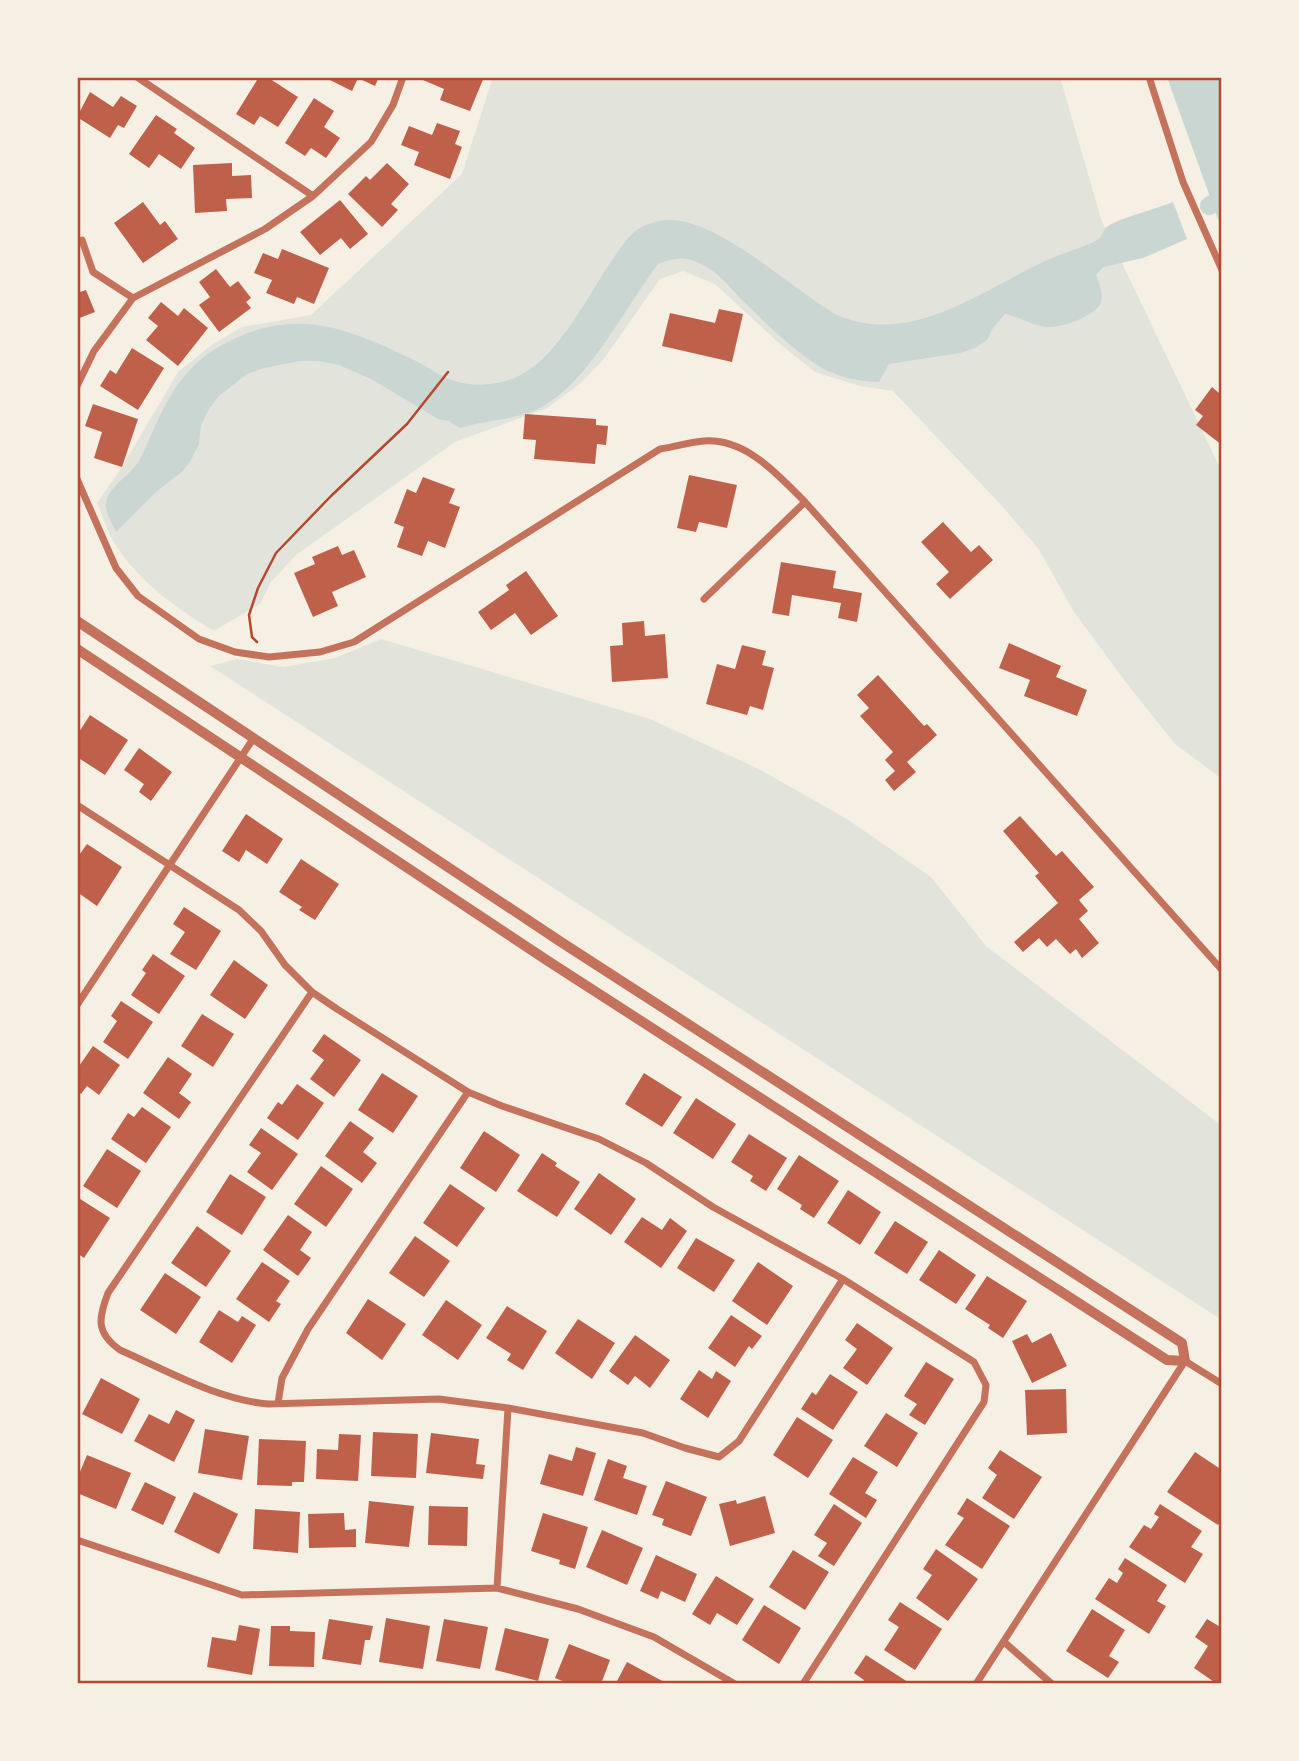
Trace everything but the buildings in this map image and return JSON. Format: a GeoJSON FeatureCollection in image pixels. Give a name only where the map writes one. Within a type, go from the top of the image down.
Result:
{"type":"FeatureCollection","features":[{"type":"Feature","properties":{"kind":"street"},"geometry":{"type":"LineString","coordinates":[[137,77],[313,196]]}},
{"type":"Feature","properties":{"kind":"street"},"geometry":{"type":"LineString","coordinates":[[77,386],[94,351],[133,298],[265,229],[313,196],[372,142],[393,105],[403,77]]}},
{"type":"Feature","properties":{"kind":"street"},"geometry":{"type":"LineString","coordinates":[[1149,77],[1183,182],[1222,270]]}},
{"type":"Feature","properties":{"kind":"street"},"geometry":{"type":"LineString","coordinates":[[82,240],[93,272],[133,298]]}},
{"type":"Feature","properties":{"kind":"street"},"geometry":{"type":"LineString","coordinates":[[77,479],[116,568],[138,596],[199,639],[235,652],[269,657],[320,652],[354,642],[660,449],[706,440],[739,447],[770,468],[805,502],[1222,970]]}},
{"type":"Feature","properties":{"kind":"street"},"geometry":{"type":"LineString","coordinates":[[704,599],[805,502]]}},
{"type":"Feature","properties":{"kind":"street"},"geometry":{"type":"LineString","coordinates":[[77,621],[561,942],[1182,1343],[1185,1361],[976,1684]]}},
{"type":"Feature","properties":{"kind":"street"},"geometry":{"type":"LineString","coordinates":[[77,649],[548,961],[1167,1360],[1185,1361],[1222,1384]]}},
{"type":"Feature","properties":{"kind":"street"},"geometry":{"type":"LineString","coordinates":[[77,1005],[253,739]]}},
{"type":"Feature","properties":{"kind":"street"},"geometry":{"type":"LineString","coordinates":[[77,804],[239,910],[261,930],[285,965],[312,992],[468,1092],[599,1139],[646,1163],[713,1207],[843,1279],[974,1362],[986,1385],[984,1402],[803,1684]]}},
{"type":"Feature","properties":{"kind":"street"},"geometry":{"type":"LineString","coordinates":[[312,992],[108,1293],[101,1312],[103,1333],[109,1342],[120,1350],[225,1396],[247,1402],[439,1399],[508,1408],[643,1433],[719,1457],[739,1441],[843,1279]]}},
{"type":"Feature","properties":{"kind":"street"},"geometry":{"type":"LineString","coordinates":[[278,1403],[282,1378],[308,1329],[468,1092]]}},
{"type":"Feature","properties":{"kind":"street"},"geometry":{"type":"LineString","coordinates":[[497,1588],[508,1408]]}},
{"type":"Feature","properties":{"kind":"street"},"geometry":{"type":"LineString","coordinates":[[77,1540],[242,1595],[497,1588],[578,1609],[654,1637],[735,1684]]}},
{"type":"Feature","properties":{"kind":"street"},"geometry":{"type":"LineString","coordinates":[[1004,1642],[1052,1684]]}},
{"type":"Feature","properties":{"kind":"path"},"geometry":{"type":"LineString","coordinates":[[269,657],[252,636],[250,615],[258,588],[276,553],[407,424],[448,372]]}},
{"type":"Feature","properties":{"kind":"shaded area"},"geometry":{"type":"Polygon","coordinates":[[[493,77],[1060,77],[1101,219],[1222,472],[1222,779],[1175,744],[1074,612],[1038,548],[893,391],[860,386],[815,372],[781,345],[715,284],[683,271],[660,279],[603,360],[581,383],[547,408],[455,442],[296,555],[271,582],[260,604],[214,631],[172,604],[147,582],[115,544],[97,503],[122,467],[178,372],[213,344],[242,327],[311,315],[462,174],[493,77]]]}},
{"type":"Feature","properties":{"kind":"shaded area"},"geometry":{"type":"Polygon","coordinates":[[[1167,77],[1222,77],[1222,220],[1219,222],[1167,77]]]}},
{"type":"Feature","properties":{"kind":"shaded area"},"geometry":{"type":"Polygon","coordinates":[[[1173,202],[1187,239],[1143,258],[1103,267],[1096,275],[1102,299],[1093,312],[1054,327],[1037,325],[1005,314],[987,340],[975,348],[960,353],[889,364],[879,382],[847,378],[817,365],[777,333],[716,274],[694,261],[673,259],[658,264],[606,341],[576,379],[560,394],[533,411],[460,428],[438,419],[371,379],[339,365],[300,361],[264,368],[247,374],[219,396],[201,425],[199,444],[183,471],[156,492],[116,532],[106,507],[109,494],[139,461],[173,391],[194,365],[224,344],[266,328],[310,324],[331,328],[372,341],[452,380],[475,385],[491,384],[514,378],[543,359],[568,329],[627,240],[638,229],[654,222],[688,222],[709,230],[755,257],[837,315],[864,323],[891,324],[918,320],[970,300],[1045,261],[1095,241],[1106,227],[1113,223],[1173,202]]]}},
{"type":"Feature","properties":{"kind":"shaded area"},"geometry":{"type":"Polygon","coordinates":[[[381,639],[650,719],[759,769],[847,819],[931,877],[986,946],[1222,1126],[1222,1320],[210,666],[237,659],[283,667],[335,658],[381,639]]]}},
{"type":"Feature","properties":{"kind":"waterway"},"geometry":{"type":"LineString","coordinates":[[1209,206],[1222,198]]}}]}
